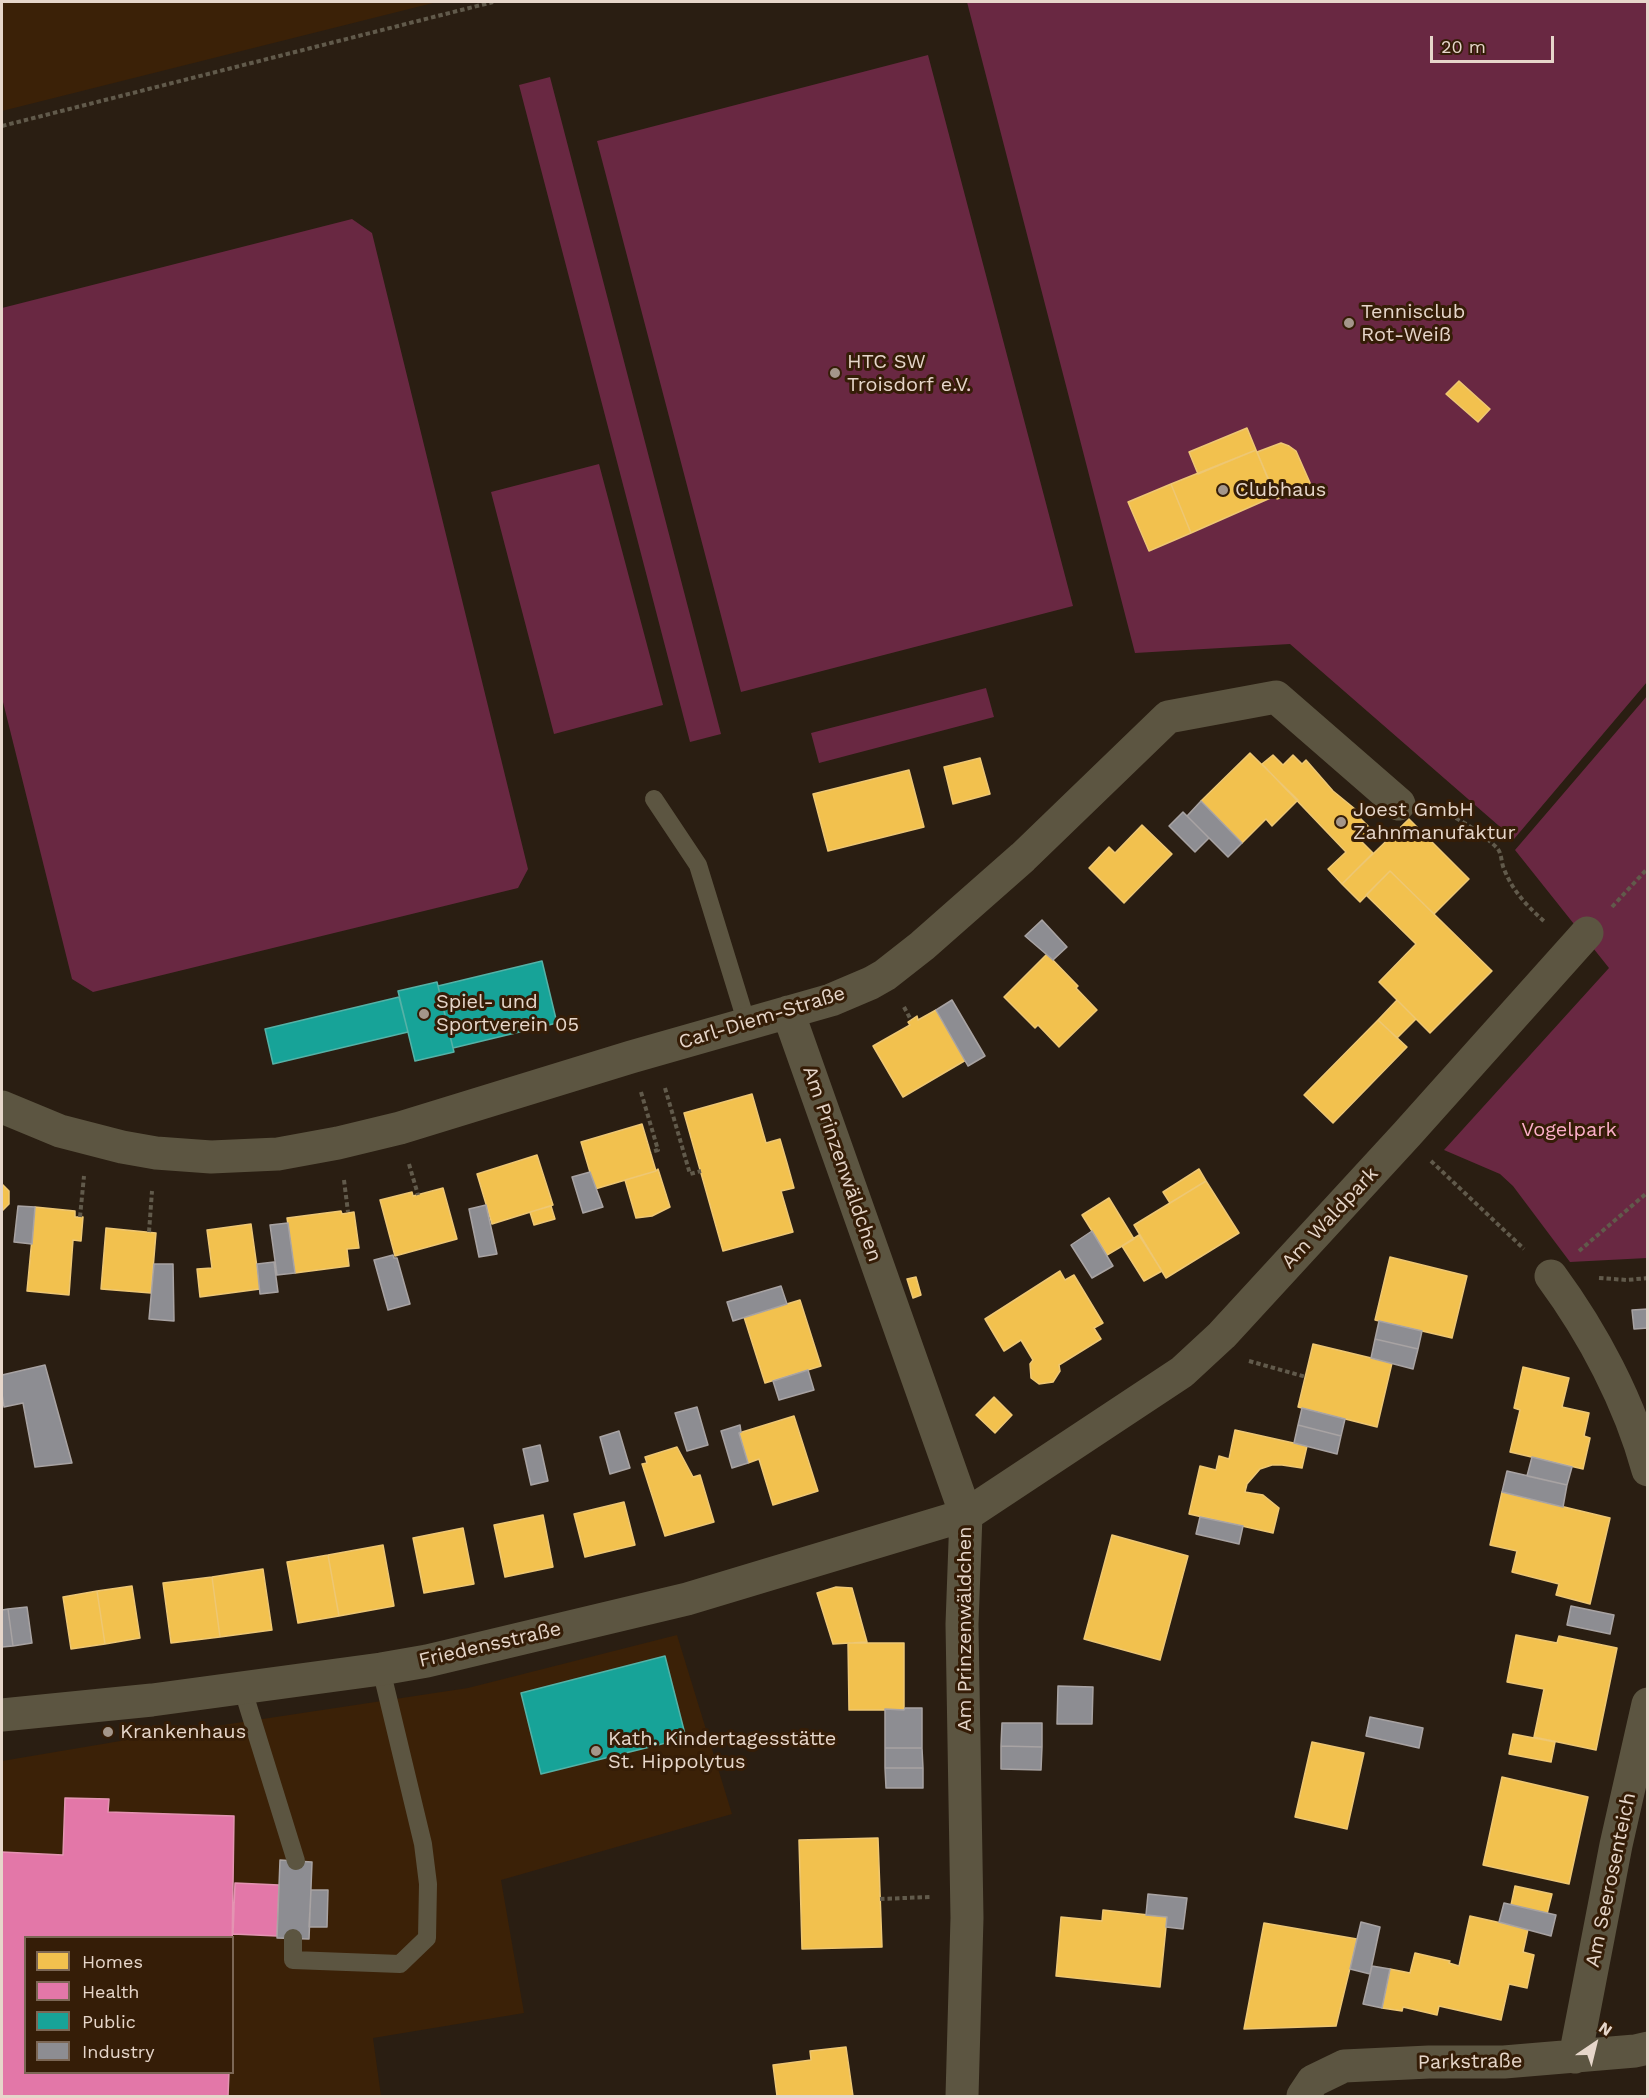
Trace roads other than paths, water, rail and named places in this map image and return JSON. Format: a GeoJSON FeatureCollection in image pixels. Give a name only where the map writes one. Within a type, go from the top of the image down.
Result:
{"type":"FeatureCollection","features":[{"type":"Feature","properties":{"kind":"street","name":"Carl-Diem-Straße"},"geometry":{"type":"LineString","coordinates":[[2,1107],[60,1131],[156,1153],[211,1157],[278,1154],[400,1128],[620,1060],[831,1000],[885,975],[922,946],[1023,857],[1168,717],[1276,697],[1399,804]]}},
{"type":"Feature","properties":{"kind":"street","name":"Am Waldpark"},"geometry":{"type":"LineString","coordinates":[[966,1515],[1182,1372],[1222,1335],[1407,1134],[1580,940]]}},
{"type":"Feature","properties":{"kind":"street","name":"Am Prinzenwäldchen"},"geometry":{"type":"LineString","coordinates":[[789,1012],[966,1515],[962,1624],[967,1896],[962,2097]]}},
{"type":"Feature","properties":{"kind":"street"},"geometry":{"type":"LineString","coordinates":[[1551,1276],[1579,1315],[1606,1368],[1637,1432],[1647,1470]]}},
{"type":"Feature","properties":{"kind":"street","name":"Friedensstraße"},"geometry":{"type":"LineString","coordinates":[[2,1715],[152,1700],[428,1661],[687,1599],[966,1515]]}},
{"type":"Feature","properties":{"kind":"street","name":"Am Seerosenteich"},"geometry":{"type":"LineString","coordinates":[[1575,2057],[1616,1845],[1647,1704]]}},
{"type":"Feature","properties":{"kind":"street","name":"Parkstraße"},"geometry":{"type":"LineString","coordinates":[[1303,2097],[1313,2081],[1344,2066],[1429,2062],[1504,2062],[1575,2057],[1647,2048]]}},
{"type":"Feature","properties":{"kind":"lane"},"geometry":{"type":"LineString","coordinates":[[654,799],[698,865],[747,1024]]}},
{"type":"Feature","properties":{"kind":"lane"},"geometry":{"type":"LineString","coordinates":[[293,1938],[293,1960],[400,1965],[427,1938],[428,1884],[423,1844],[381,1669]]}},
{"type":"Feature","properties":{"kind":"lane"},"geometry":{"type":"LineString","coordinates":[[242,1687],[296,1861]]}},
{"type":"Feature","properties":{"kind":"place","name":"Tennisclub Rot-Weiß"},"geometry":{"type":"Point","coordinates":[1349,323]}},
{"type":"Feature","properties":{"kind":"place","name":"HTC SW Troisdorf e.V."},"geometry":{"type":"Point","coordinates":[835,373]}},
{"type":"Feature","properties":{"kind":"place","name":"Clubhaus"},"geometry":{"type":"Point","coordinates":[1223,490]}},
{"type":"Feature","properties":{"kind":"place","name":"Joest GmbH Zahnmanufaktur"},"geometry":{"type":"Point","coordinates":[1341,822]}},
{"type":"Feature","properties":{"kind":"place","name":"Spiel- und Sportverein 05"},"geometry":{"type":"Point","coordinates":[424,1014]}},
{"type":"Feature","properties":{"kind":"place","name":"Krankenhaus"},"geometry":{"type":"Point","coordinates":[108,1732]}},
{"type":"Feature","properties":{"kind":"place","name":"Kath. Kindertagesstätte St. Hippolytus"},"geometry":{"type":"Point","coordinates":[596,1751]}},
{"type":"Feature","properties":{"kind":"park label","name":"Vogelpark"},"geometry":{"type":"Point","coordinates":[1569,1130]}}]}
